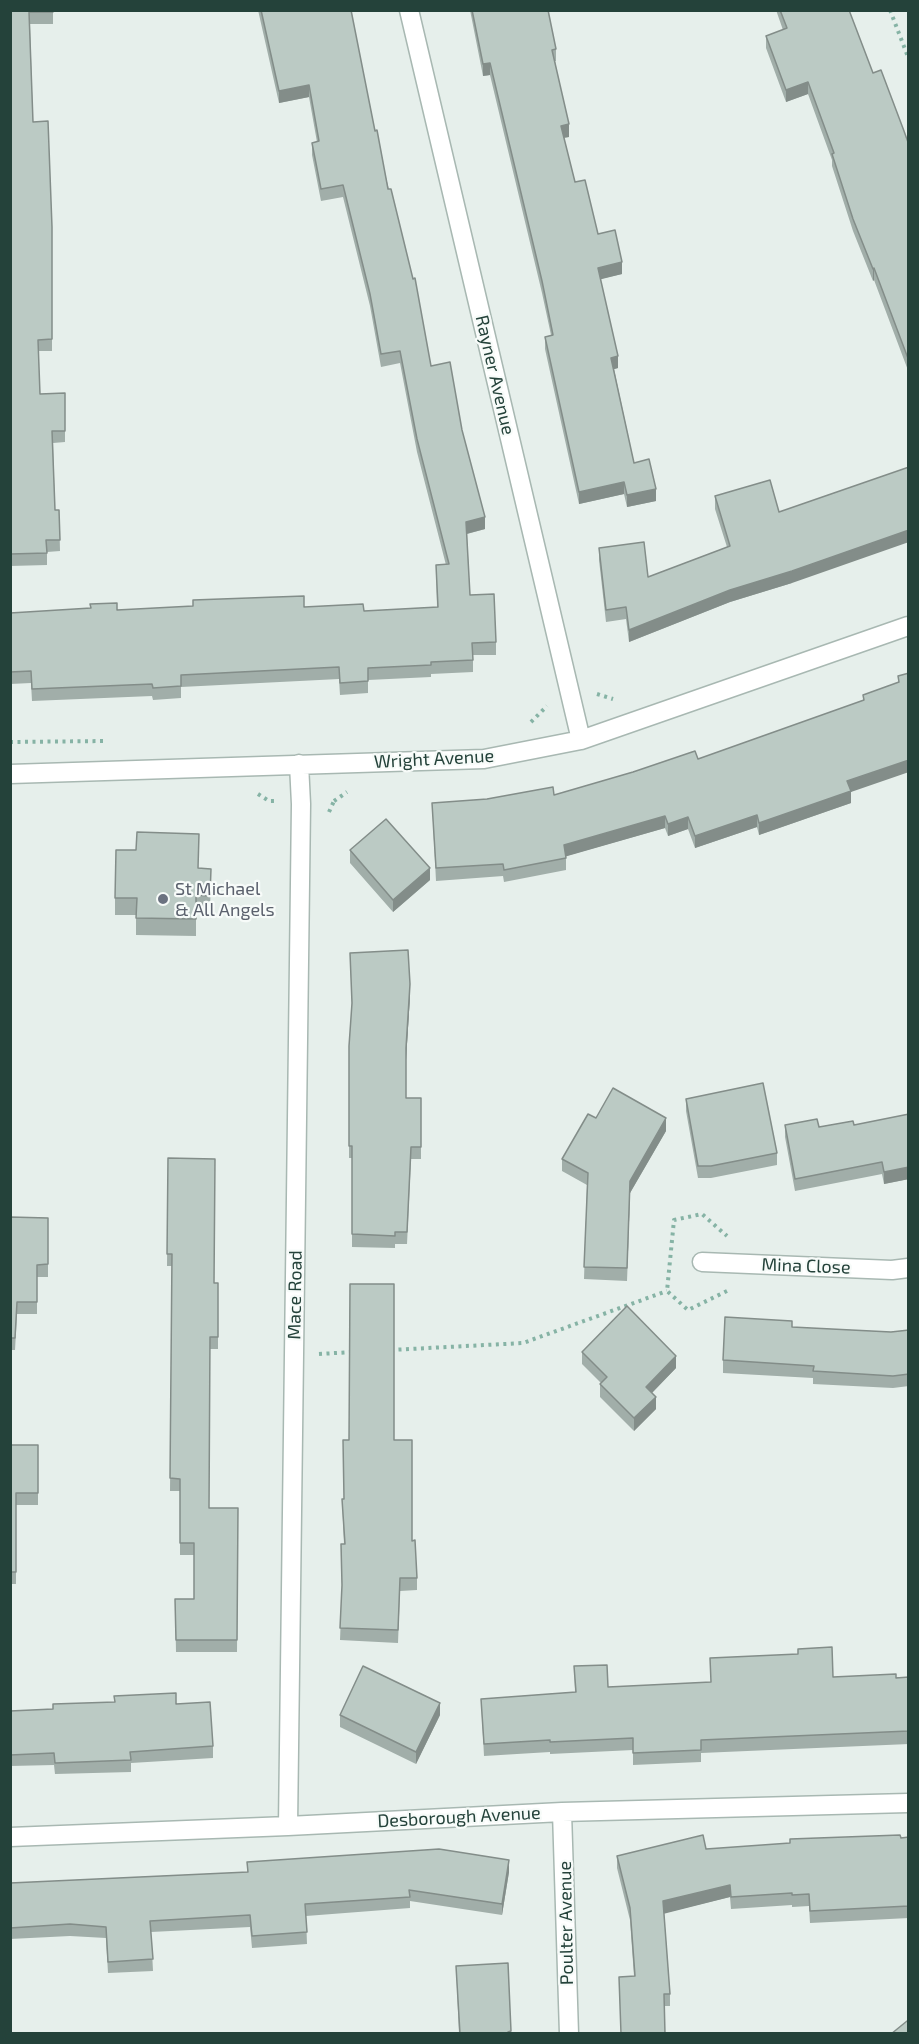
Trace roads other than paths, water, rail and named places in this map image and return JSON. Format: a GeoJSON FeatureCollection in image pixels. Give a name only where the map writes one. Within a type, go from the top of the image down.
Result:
{"type":"FeatureCollection","features":[{"type":"Feature","properties":{"kind":"street","name":"Rayner Avenue"},"geometry":{"type":"LineString","coordinates":[[409,10],[581,740]]}},
{"type":"Feature","properties":{"kind":"street","name":"Wright Avenue"},"geometry":{"type":"LineString","coordinates":[[10,774],[484,759],[581,740],[909,626]]}},
{"type":"Feature","properties":{"kind":"street","name":"Mace Road"},"geometry":{"type":"LineString","coordinates":[[288,1826],[301,804],[299,764]]}},
{"type":"Feature","properties":{"kind":"street","name":"Mina Close"},"geometry":{"type":"LineString","coordinates":[[702,1262],[892,1270],[909,1268]]}},
{"type":"Feature","properties":{"kind":"street","name":"Desborough Avenue"},"geometry":{"type":"LineString","coordinates":[[10,1838],[562,1812],[909,1803]]}},
{"type":"Feature","properties":{"kind":"street","name":"Poulter Avenue"},"geometry":{"type":"LineString","coordinates":[[562,1812],[568,2034]]}},
{"type":"Feature","properties":{"kind":"place","name":"St Michael & All Angels"},"geometry":{"type":"Point","coordinates":[163,899]}}]}
